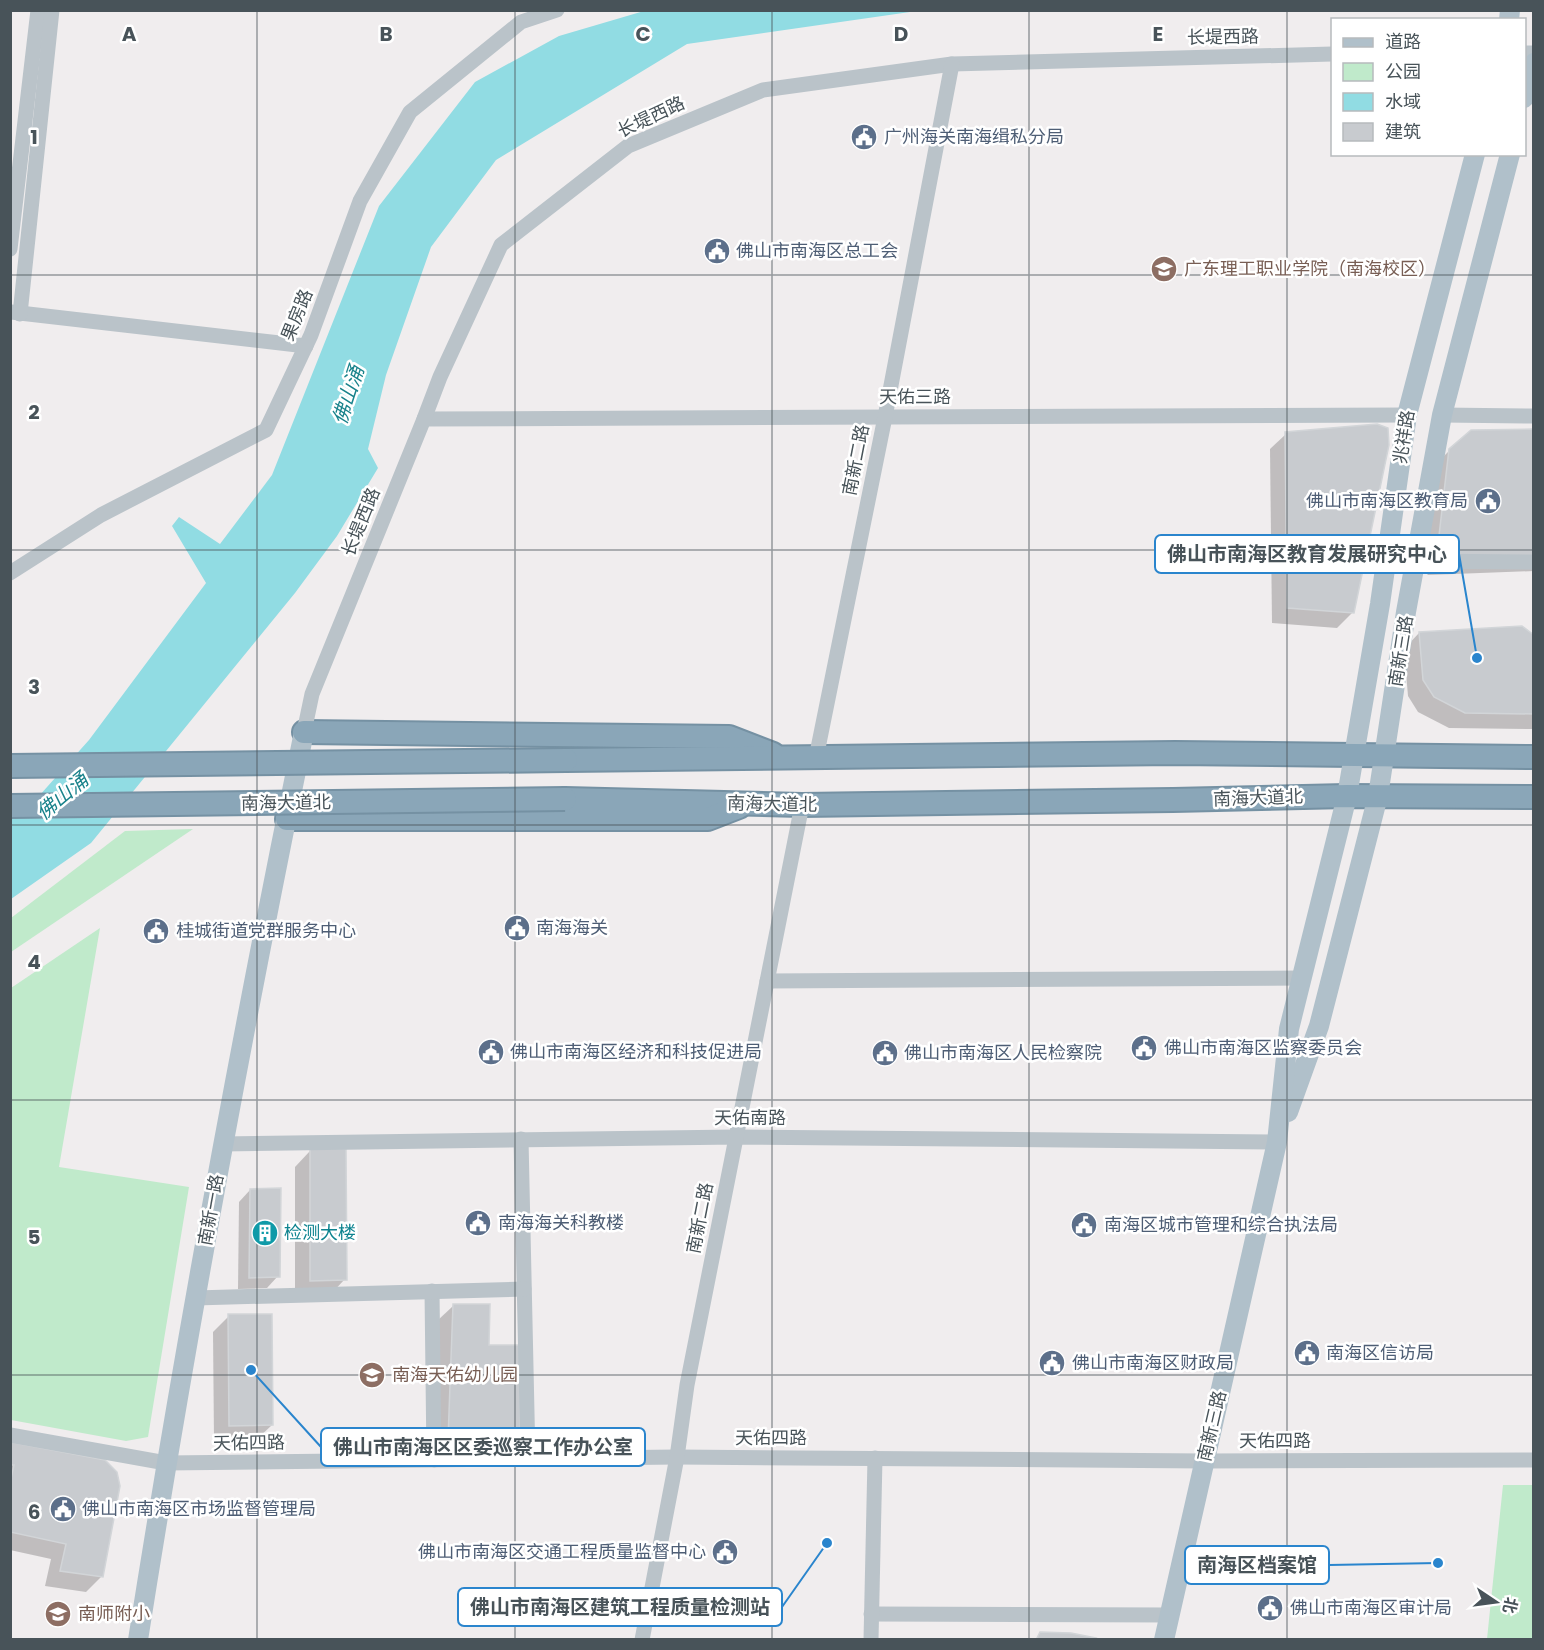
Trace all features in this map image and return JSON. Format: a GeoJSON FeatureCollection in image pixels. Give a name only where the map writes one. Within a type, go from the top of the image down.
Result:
{"type":"FeatureCollection","features":[{"type":"Feature","properties":{"kind":"highway"},"geometry":{"type":"LineString","coordinates":[[304,732],[729,737],[786,759]]}},
{"type":"Feature","properties":{"kind":"highway"},"geometry":{"type":"LineString","coordinates":[[10,766],[1175,753],[1533,758]]}},
{"type":"Feature","properties":{"kind":"highway","name":"南海大道北"},"geometry":{"type":"LineString","coordinates":[[10,807],[565,799],[802,805],[1347,796],[1533,797]]}},
{"type":"Feature","properties":{"kind":"highway"},"geometry":{"type":"LineString","coordinates":[[287,819],[708,819],[747,804]]}},
{"type":"Feature","properties":{"kind":"main road"},"geometry":{"type":"LineString","coordinates":[[1526,90],[1533,63]]}},
{"type":"Feature","properties":{"kind":"main road","name":"兆祥路"},"geometry":{"type":"LineString","coordinates":[[1347,796],[1382,592],[1407,415],[1474,156]]}},
{"type":"Feature","properties":{"kind":"main road","name":"南新三路"},"geometry":{"type":"LineString","coordinates":[[1277,1142],[1319,1026],[1378,796],[1442,415],[1509,156]]}},
{"type":"Feature","properties":{"kind":"main road","name":"南新一路"},"geometry":{"type":"LineString","coordinates":[[138,1640],[166,1463],[222,1144],[304,732]]}},
{"type":"Feature","properties":{"kind":"main road","name":"南新三路"},"geometry":{"type":"LineString","coordinates":[[1164,1640],[1277,1142],[1289,1029],[1347,796]]}},
{"type":"Feature","properties":{"kind":"street"},"geometry":{"type":"LineString","coordinates":[[10,249],[38,10]]}},
{"type":"Feature","properties":{"kind":"street"},"geometry":{"type":"LineString","coordinates":[[52,10],[15,313],[306,346]]}},
{"type":"Feature","properties":{"kind":"street","name":"果房路"},"geometry":{"type":"LineString","coordinates":[[10,573],[101,515],[266,430],[306,346],[360,201],[410,112],[521,22],[557,10]]}},
{"type":"Feature","properties":{"kind":"street","name":"长堤西路"},"geometry":{"type":"LineString","coordinates":[[304,732],[312,694],[440,377],[501,245],[628,146],[763,90],[952,64],[1331,54]]}},
{"type":"Feature","properties":{"kind":"street","name":"南新二路"},"geometry":{"type":"LineString","coordinates":[[816,758],[885,417],[952,64]]}},
{"type":"Feature","properties":{"kind":"street","name":"天佑三路"},"geometry":{"type":"LineString","coordinates":[[424,419],[1407,415]]}},
{"type":"Feature","properties":{"kind":"street"},"geometry":{"type":"LineString","coordinates":[[1442,415],[1533,416]]}},
{"type":"Feature","properties":{"kind":"street"},"geometry":{"type":"LineString","coordinates":[[1416,561],[1533,562]]}},
{"type":"Feature","properties":{"kind":"street","name":"南新二路"},"geometry":{"type":"LineString","coordinates":[[642,1640],[677,1457],[687,1385],[802,805]]}},
{"type":"Feature","properties":{"kind":"street"},"geometry":{"type":"LineString","coordinates":[[767,981],[1303,978]]}},
{"type":"Feature","properties":{"kind":"street","name":"天佑南路"},"geometry":{"type":"LineString","coordinates":[[222,1144],[736,1137],[1277,1142]]}},
{"type":"Feature","properties":{"kind":"street"},"geometry":{"type":"LineString","coordinates":[[521,1139],[528,1459]]}},
{"type":"Feature","properties":{"kind":"street"},"geometry":{"type":"LineString","coordinates":[[195,1298],[524,1289]]}},
{"type":"Feature","properties":{"kind":"street"},"geometry":{"type":"LineString","coordinates":[[432,1291],[434,1460]]}},
{"type":"Feature","properties":{"kind":"street","name":"天佑四路"},"geometry":{"type":"LineString","coordinates":[[10,1436],[166,1463],[677,1457],[1204,1461],[1533,1460]]}},
{"type":"Feature","properties":{"kind":"street"},"geometry":{"type":"LineString","coordinates":[[871,1640],[875,1458]]}},
{"type":"Feature","properties":{"kind":"street"},"geometry":{"type":"LineString","coordinates":[[871,1614],[1169,1615]]}},
{"type":"Feature","properties":{"kind":"green space"},"geometry":{"type":"Polygon","coordinates":[[[193,829],[11,952],[11,918],[125,831],[193,829]]]}},
{"type":"Feature","properties":{"kind":"green space"},"geometry":{"type":"Polygon","coordinates":[[[100,928],[59,1167],[189,1187],[148,1437],[126,1441],[11,1420],[11,988],[100,928]]]}},
{"type":"Feature","properties":{"kind":"green space"},"geometry":{"type":"Polygon","coordinates":[[[1503,1485],[1533,1485],[1533,1639],[1487,1639],[1503,1485]]]}},
{"type":"Feature","properties":{"kind":"water","name":"佛山涌"},"geometry":{"type":"Polygon","coordinates":[[[644,11],[917,11],[687,44],[496,160],[431,247],[386,375],[368,449],[378,468],[337,536],[295,593],[91,843],[11,899],[11,816],[39,796],[89,740],[206,583],[172,526],[179,517],[220,544],[272,475],[379,206],[475,82],[559,36],[644,11]]]}},
{"type":"Feature","properties":{"kind":"building"},"geometry":{"type":"Polygon","coordinates":[[[1377,424],[1388,428],[1389,445],[1354,613],[1287,608],[1285,432],[1377,424]]]}},
{"type":"Feature","properties":{"kind":"building","name":"佛山市南海区教育局"},"geometry":{"type":"Polygon","coordinates":[[[1534,429],[1534,557],[1443,560],[1437,553],[1449,449],[1471,430],[1534,429]]]}},
{"type":"Feature","properties":{"kind":"building"},"geometry":{"type":"Polygon","coordinates":[[[1522,626],[1534,635],[1534,714],[1465,713],[1434,697],[1423,680],[1419,632],[1522,626]]]}},
{"type":"Feature","properties":{"kind":"building"},"geometry":{"type":"Polygon","coordinates":[[[310,1149],[346,1149],[347,1280],[310,1281],[310,1149]]]}},
{"type":"Feature","properties":{"kind":"building","name":"检测大楼"},"geometry":{"type":"Polygon","coordinates":[[[281,1188],[280,1277],[249,1278],[250,1189],[281,1188]]]}},
{"type":"Feature","properties":{"kind":"building"},"geometry":{"type":"Polygon","coordinates":[[[453,1304],[490,1304],[489,1345],[520,1345],[520,1440],[448,1440],[453,1304]]]}},
{"type":"Feature","properties":{"kind":"building"},"geometry":{"type":"Polygon","coordinates":[[[228,1314],[272,1314],[273,1425],[229,1426],[228,1314]]]}},
{"type":"Feature","properties":{"kind":"building","name":"佛山市南海区市场监督管理局"},"geometry":{"type":"Polygon","coordinates":[[[10,1442],[105,1460],[117,1472],[120,1486],[103,1577],[60,1571],[66,1544],[10,1532],[10,1483],[14,1465],[10,1465],[10,1442]]]}},
{"type":"Feature","properties":{"kind":"building"},"geometry":{"type":"Polygon","coordinates":[[[1040,1632],[1071,1633],[1096,1638],[1094,1640],[1036,1640],[1040,1632]]]}},
{"type":"Feature","properties":{"kind":"place","name":"广州海关南海缉私分局"},"geometry":{"type":"Point","coordinates":[864,137]}},
{"type":"Feature","properties":{"kind":"place","name":"佛山市南海区总工会"},"geometry":{"type":"Point","coordinates":[717,251]}},
{"type":"Feature","properties":{"kind":"place","name":"广东理工职业学院（南海校区）"},"geometry":{"type":"Point","coordinates":[1164,269]}},
{"type":"Feature","properties":{"kind":"place","name":"佛山市南海区教育局"},"geometry":{"type":"Point","coordinates":[1488,501]}},
{"type":"Feature","properties":{"kind":"place","name":"佛山市南海区教育发展研究中心"},"geometry":{"type":"Point","coordinates":[1477,658]}},
{"type":"Feature","properties":{"kind":"place","name":"南海海关"},"geometry":{"type":"Point","coordinates":[517,928]}},
{"type":"Feature","properties":{"kind":"place","name":"桂城街道党群服务中心"},"geometry":{"type":"Point","coordinates":[156,931]}},
{"type":"Feature","properties":{"kind":"place","name":"佛山市南海区监察委员会"},"geometry":{"type":"Point","coordinates":[1144,1048]}},
{"type":"Feature","properties":{"kind":"place","name":"佛山市南海区经济和科技促进局"},"geometry":{"type":"Point","coordinates":[491,1052]}},
{"type":"Feature","properties":{"kind":"place","name":"佛山市南海区人民检察院"},"geometry":{"type":"Point","coordinates":[885,1053]}},
{"type":"Feature","properties":{"kind":"place","name":"南海海关科教楼"},"geometry":{"type":"Point","coordinates":[478,1223]}},
{"type":"Feature","properties":{"kind":"place","name":"南海区城市管理和综合执法局"},"geometry":{"type":"Point","coordinates":[1084,1225]}},
{"type":"Feature","properties":{"kind":"place","name":"检测大楼"},"geometry":{"type":"Point","coordinates":[265,1233]}},
{"type":"Feature","properties":{"kind":"place","name":"南海区信访局"},"geometry":{"type":"Point","coordinates":[1307,1353]}},
{"type":"Feature","properties":{"kind":"place","name":"佛山市南海区财政局"},"geometry":{"type":"Point","coordinates":[1052,1363]}},
{"type":"Feature","properties":{"kind":"place","name":"佛山市南海区区委巡察工作办公室"},"geometry":{"type":"Point","coordinates":[251,1370]}},
{"type":"Feature","properties":{"kind":"place","name":"南海天佑幼儿园"},"geometry":{"type":"Point","coordinates":[372,1375]}},
{"type":"Feature","properties":{"kind":"place","name":"佛山市南海区市场监督管理局"},"geometry":{"type":"Point","coordinates":[63,1509]}},
{"type":"Feature","properties":{"kind":"place","name":"佛山市南海区建筑工程质量检测站"},"geometry":{"type":"Point","coordinates":[827,1543]}},
{"type":"Feature","properties":{"kind":"place","name":"佛山市南海区交通工程质量监督中心"},"geometry":{"type":"Point","coordinates":[725,1552]}},
{"type":"Feature","properties":{"kind":"place","name":"南海区档案馆"},"geometry":{"type":"Point","coordinates":[1438,1563]}},
{"type":"Feature","properties":{"kind":"place","name":"佛山市南海区审计局"},"geometry":{"type":"Point","coordinates":[1270,1608]}},
{"type":"Feature","properties":{"kind":"place","name":"南师附小"},"geometry":{"type":"Point","coordinates":[58,1614]}}]}
